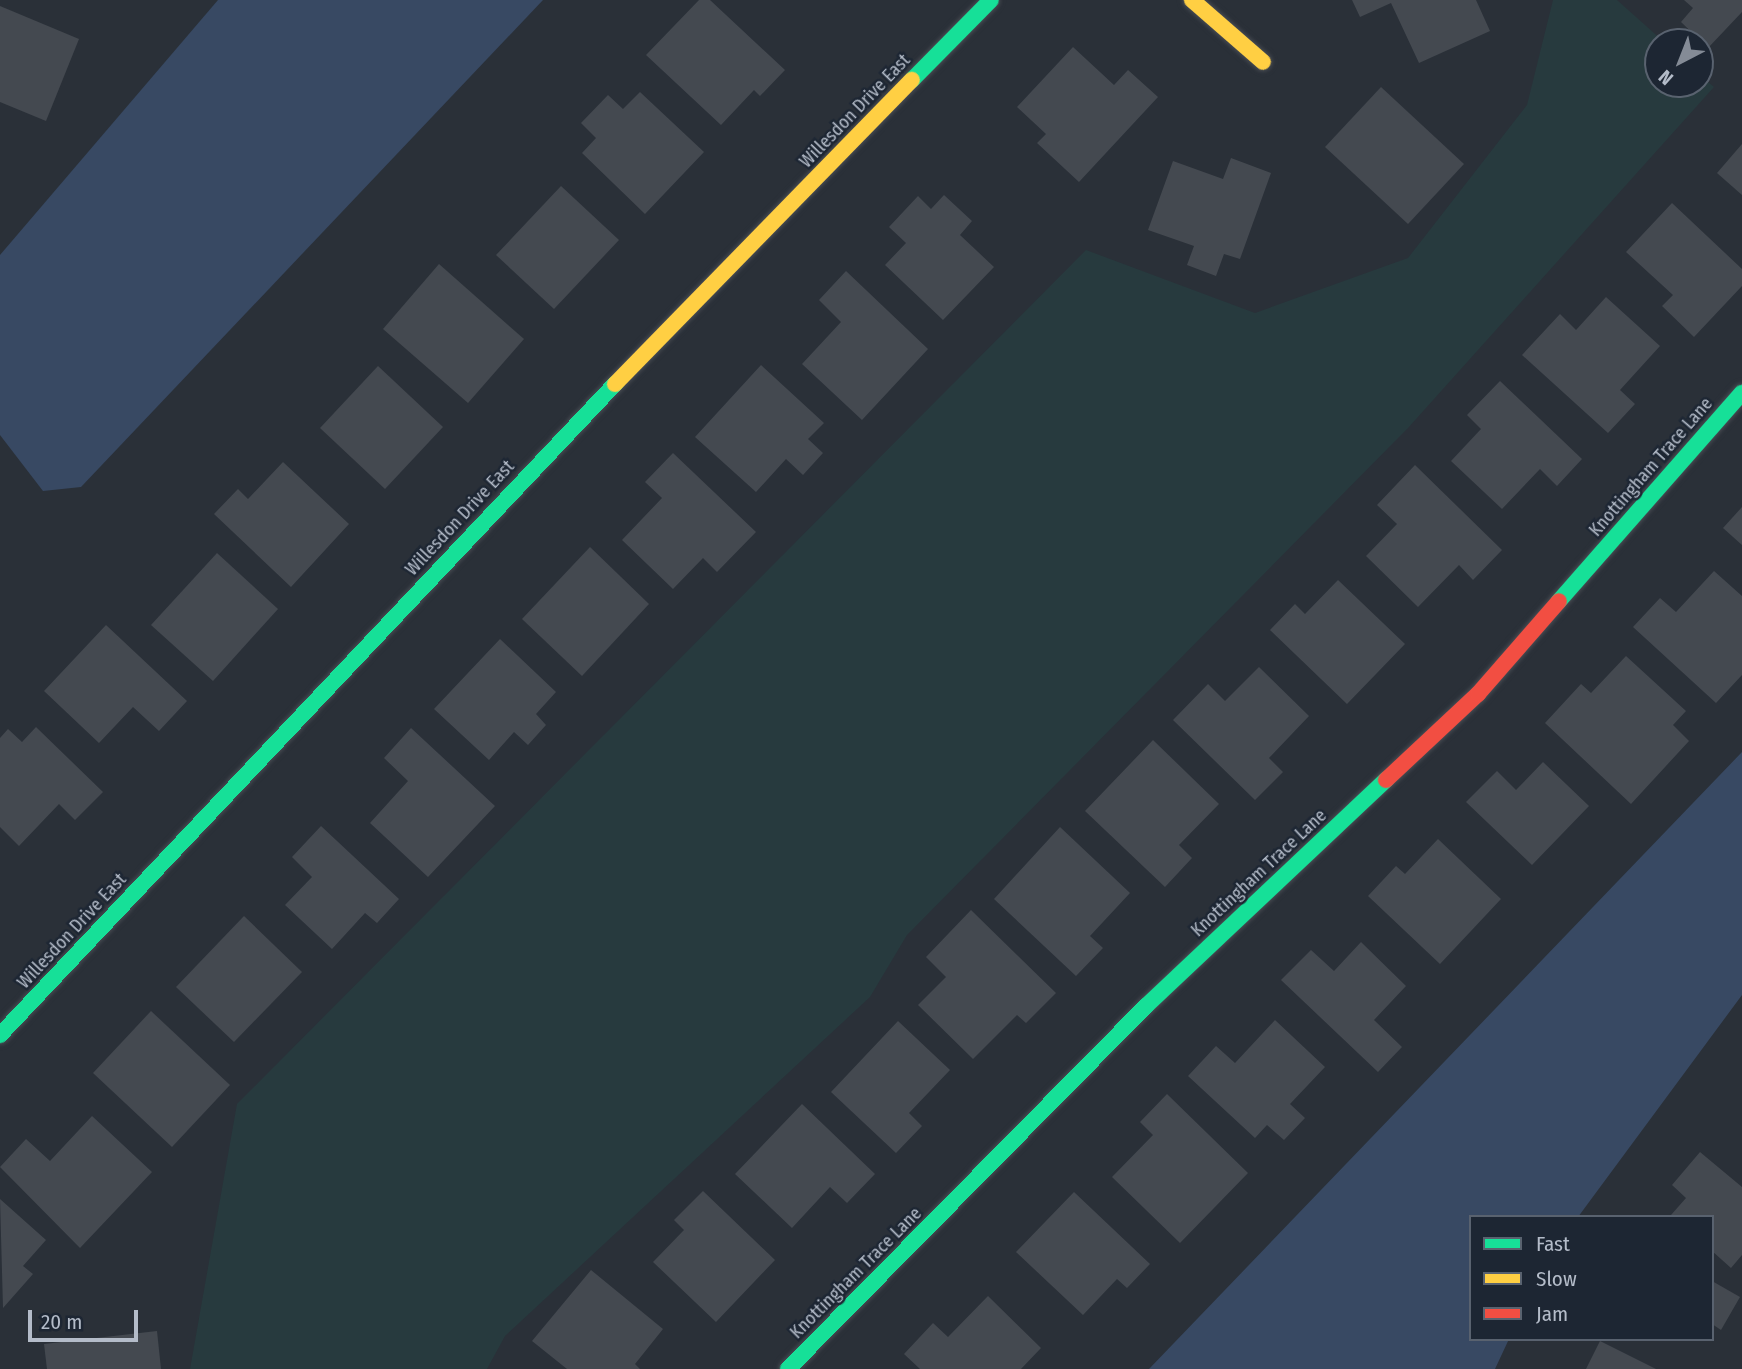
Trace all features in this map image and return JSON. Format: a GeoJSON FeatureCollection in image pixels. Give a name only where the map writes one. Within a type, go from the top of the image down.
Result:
{"type":"FeatureCollection","features":[{"type":"Feature","properties":{"kind":"street","name":"Willesdon Drive East"},"geometry":{"type":"LineString","coordinates":[[0,1035],[572,427],[991,0]]}},
{"type":"Feature","properties":{"kind":"street"},"geometry":{"type":"LineString","coordinates":[[1192,0],[1263,62]]}},
{"type":"Feature","properties":{"kind":"street","name":"Knottingham Trace Lane"},"geometry":{"type":"LineString","coordinates":[[788,1369],[1146,1006],[1478,694],[1742,393]]}},
{"type":"Feature","properties":{"kind":"green space"},"geometry":{"type":"Polygon","coordinates":[[[1553,0],[1617,0],[1648,28],[1644,28],[1644,98],[1704,98],[1408,428],[907,935],[870,997],[505,1336],[487,1369],[190,1369],[237,1104],[1086,250],[1255,313],[1408,258],[1527,105],[1553,0]]]}},
{"type":"Feature","properties":{"kind":"water"},"geometry":{"type":"Polygon","coordinates":[[[218,0],[543,0],[81,487],[43,491],[0,435],[0,255],[218,0]]]}},
{"type":"Feature","properties":{"kind":"water"},"geometry":{"type":"Polygon","coordinates":[[[1742,752],[1742,995],[1579,1215],[1469,1215],[1469,1341],[1508,1341],[1495,1369],[1149,1369],[1742,752]]]}},
{"type":"Feature","properties":{"kind":"building"},"geometry":{"type":"Polygon","coordinates":[[[699,0],[710,0],[785,70],[760,96],[754,90],[721,125],[646,55],[699,0]]]}},
{"type":"Feature","properties":{"kind":"building"},"geometry":{"type":"Polygon","coordinates":[[[1352,0],[1476,0],[1490,31],[1419,63],[1391,3],[1360,17],[1352,0]]]}},
{"type":"Feature","properties":{"kind":"building"},"geometry":{"type":"Polygon","coordinates":[[[1684,0],[1742,0],[1742,12],[1714,42],[1714,28],[1687,28],[1681,22],[1693,8],[1684,0]]]}},
{"type":"Feature","properties":{"kind":"building"},"geometry":{"type":"Polygon","coordinates":[[[0,6],[79,39],[46,121],[0,102],[0,6]]]}},
{"type":"Feature","properties":{"kind":"building"},"geometry":{"type":"Polygon","coordinates":[[[1073,47],[1114,85],[1128,70],[1158,97],[1079,182],[1037,143],[1046,134],[1017,107],[1073,47]]]}},
{"type":"Feature","properties":{"kind":"building"},"geometry":{"type":"Polygon","coordinates":[[[1381,87],[1464,164],[1408,224],[1325,147],[1381,87]]]}},
{"type":"Feature","properties":{"kind":"building"},"geometry":{"type":"Polygon","coordinates":[[[640,92],[704,152],[645,214],[582,153],[596,138],[581,123],[608,95],[623,109],[640,92]]]}},
{"type":"Feature","properties":{"kind":"building"},"geometry":{"type":"Polygon","coordinates":[[[1742,144],[1742,195],[1717,173],[1742,144]]]}},
{"type":"Feature","properties":{"kind":"building"},"geometry":{"type":"Polygon","coordinates":[[[1231,158],[1271,173],[1240,259],[1224,254],[1216,276],[1187,265],[1194,246],[1148,230],[1173,161],[1223,179],[1231,158]]]}},
{"type":"Feature","properties":{"kind":"building"},"geometry":{"type":"Polygon","coordinates":[[[561,186],[619,240],[554,309],[496,255],[561,186]]]}},
{"type":"Feature","properties":{"kind":"building"},"geometry":{"type":"Polygon","coordinates":[[[944,195],[972,221],[960,235],[994,267],[943,320],[885,265],[906,243],[889,227],[918,196],[931,209],[944,195]]]}},
{"type":"Feature","properties":{"kind":"building"},"geometry":{"type":"Polygon","coordinates":[[[1672,203],[1742,269],[1742,286],[1694,337],[1662,306],[1673,295],[1626,252],[1672,203]]]}},
{"type":"Feature","properties":{"kind":"building"},"geometry":{"type":"Polygon","coordinates":[[[439,264],[524,339],[468,403],[383,329],[439,264]]]}},
{"type":"Feature","properties":{"kind":"building"},"geometry":{"type":"Polygon","coordinates":[[[846,271],[928,349],[862,420],[802,364],[841,322],[819,300],[846,271]]]}},
{"type":"Feature","properties":{"kind":"building"},"geometry":{"type":"Polygon","coordinates":[[[1606,297],[1660,346],[1620,390],[1635,404],[1608,433],[1522,355],[1560,314],[1576,330],[1606,297]]]}},
{"type":"Feature","properties":{"kind":"building"},"geometry":{"type":"Polygon","coordinates":[[[761,365],[824,423],[808,439],[823,453],[803,475],[786,459],[756,492],[695,437],[761,365]]]}},
{"type":"Feature","properties":{"kind":"building"},"geometry":{"type":"Polygon","coordinates":[[[378,366],[443,427],[385,489],[320,428],[378,366]]]}},
{"type":"Feature","properties":{"kind":"building"},"geometry":{"type":"Polygon","coordinates":[[[1500,381],[1582,459],[1557,486],[1540,469],[1502,509],[1451,461],[1481,429],[1467,415],[1500,381]]]}},
{"type":"Feature","properties":{"kind":"building"},"geometry":{"type":"Polygon","coordinates":[[[673,453],[756,532],[717,572],[703,558],[673,589],[622,540],[662,498],[645,482],[673,453]]]}},
{"type":"Feature","properties":{"kind":"building"},"geometry":{"type":"Polygon","coordinates":[[[283,462],[349,524],[291,587],[214,514],[238,489],[248,499],[283,462]]]}},
{"type":"Feature","properties":{"kind":"building"},"geometry":{"type":"Polygon","coordinates":[[[1415,465],[1502,550],[1473,580],[1459,565],[1418,607],[1366,556],[1397,524],[1377,505],[1415,465]]]}},
{"type":"Feature","properties":{"kind":"building"},"geometry":{"type":"Polygon","coordinates":[[[1742,507],[1742,545],[1723,528],[1742,507]]]}},
{"type":"Feature","properties":{"kind":"building"},"geometry":{"type":"Polygon","coordinates":[[[590,547],[649,604],[582,676],[522,619],[590,547]]]}},
{"type":"Feature","properties":{"kind":"building"},"geometry":{"type":"Polygon","coordinates":[[[217,553],[278,609],[213,681],[151,625],[217,553]]]}},
{"type":"Feature","properties":{"kind":"building"},"geometry":{"type":"Polygon","coordinates":[[[1714,571],[1742,596],[1742,675],[1716,703],[1633,627],[1660,598],[1676,612],[1714,571]]]}},
{"type":"Feature","properties":{"kind":"building"},"geometry":{"type":"Polygon","coordinates":[[[1338,580],[1405,644],[1347,704],[1270,630],[1295,604],[1305,614],[1338,580]]]}},
{"type":"Feature","properties":{"kind":"building"},"geometry":{"type":"Polygon","coordinates":[[[106,625],[187,701],[159,731],[133,707],[99,743],[44,691],[106,625]]]}},
{"type":"Feature","properties":{"kind":"building"},"geometry":{"type":"Polygon","coordinates":[[[500,639],[556,692],[536,714],[546,725],[528,745],[514,732],[489,760],[434,709],[500,639]]]}},
{"type":"Feature","properties":{"kind":"building"},"geometry":{"type":"Polygon","coordinates":[[[1626,656],[1686,711],[1673,725],[1689,741],[1631,804],[1545,723],[1581,684],[1591,693],[1626,656]]]}},
{"type":"Feature","properties":{"kind":"building"},"geometry":{"type":"Polygon","coordinates":[[[1259,667],[1309,716],[1269,758],[1283,772],[1255,800],[1173,720],[1208,684],[1225,701],[1259,667]]]}},
{"type":"Feature","properties":{"kind":"building"},"geometry":{"type":"Polygon","coordinates":[[[36,727],[103,792],[75,820],[59,804],[19,846],[0,827],[0,738],[8,729],[22,742],[36,727]]]}},
{"type":"Feature","properties":{"kind":"building"},"geometry":{"type":"Polygon","coordinates":[[[411,728],[495,806],[428,877],[370,823],[408,781],[384,758],[411,728]]]}},
{"type":"Feature","properties":{"kind":"building"},"geometry":{"type":"Polygon","coordinates":[[[1153,740],[1219,804],[1179,845],[1192,858],[1165,887],[1085,811],[1153,740]]]}},
{"type":"Feature","properties":{"kind":"building"},"geometry":{"type":"Polygon","coordinates":[[[1543,762],[1589,806],[1532,865],[1466,802],[1497,771],[1516,790],[1543,762]]]}},
{"type":"Feature","properties":{"kind":"building"},"geometry":{"type":"Polygon","coordinates":[[[321,826],[399,899],[377,923],[365,913],[332,949],[285,905],[312,877],[292,857],[321,826]]]}},
{"type":"Feature","properties":{"kind":"building"},"geometry":{"type":"Polygon","coordinates":[[[1060,827],[1130,893],[1090,936],[1103,948],[1076,976],[994,899],[1060,827]]]}},
{"type":"Feature","properties":{"kind":"building"},"geometry":{"type":"Polygon","coordinates":[[[1438,839],[1501,899],[1440,964],[1368,896],[1396,866],[1405,874],[1438,839]]]}},
{"type":"Feature","properties":{"kind":"building"},"geometry":{"type":"Polygon","coordinates":[[[971,910],[1056,993],[1026,1023],[1017,1015],[973,1059],[918,1005],[946,977],[926,957],[971,910]]]}},
{"type":"Feature","properties":{"kind":"building"},"geometry":{"type":"Polygon","coordinates":[[[244,916],[302,972],[234,1042],[176,987],[244,916]]]}},
{"type":"Feature","properties":{"kind":"building"},"geometry":{"type":"Polygon","coordinates":[[[1361,942],[1406,986],[1374,1020],[1402,1047],[1378,1072],[1281,980],[1311,950],[1334,971],[1361,942]]]}},
{"type":"Feature","properties":{"kind":"building"},"geometry":{"type":"Polygon","coordinates":[[[151,1011],[230,1085],[172,1147],[93,1073],[151,1011]]]}},
{"type":"Feature","properties":{"kind":"building"},"geometry":{"type":"Polygon","coordinates":[[[1275,1020],[1325,1067],[1290,1104],[1305,1118],[1284,1140],[1267,1125],[1255,1138],[1188,1076],[1216,1046],[1235,1063],[1275,1020]]]}},
{"type":"Feature","properties":{"kind":"building"},"geometry":{"type":"Polygon","coordinates":[[[898,1021],[950,1070],[909,1113],[922,1126],[896,1153],[831,1092],[898,1021]]]}},
{"type":"Feature","properties":{"kind":"building"},"geometry":{"type":"Polygon","coordinates":[[[1167,1094],[1248,1173],[1180,1243],[1112,1177],[1153,1135],[1140,1122],[1167,1094]]]}},
{"type":"Feature","properties":{"kind":"building"},"geometry":{"type":"Polygon","coordinates":[[[802,1104],[875,1174],[847,1203],[830,1187],[792,1228],[735,1174],[802,1104]]]}},
{"type":"Feature","properties":{"kind":"building"},"geometry":{"type":"Polygon","coordinates":[[[92,1116],[152,1172],[80,1248],[0,1167],[26,1139],[50,1161],[92,1116]]]}},
{"type":"Feature","properties":{"kind":"building"},"geometry":{"type":"Polygon","coordinates":[[[1700,1152],[1742,1187],[1742,1255],[1731,1268],[1714,1253],[1714,1215],[1671,1215],[1686,1198],[1672,1185],[1700,1152]]]}},
{"type":"Feature","properties":{"kind":"building"},"geometry":{"type":"Polygon","coordinates":[[[703,1191],[775,1260],[716,1322],[653,1262],[684,1230],[674,1220],[703,1191]]]}},
{"type":"Feature","properties":{"kind":"building"},"geometry":{"type":"Polygon","coordinates":[[[1074,1192],[1150,1264],[1127,1288],[1117,1279],[1083,1315],[1016,1252],[1074,1192]]]}},
{"type":"Feature","properties":{"kind":"building"},"geometry":{"type":"Polygon","coordinates":[[[0,1199],[46,1240],[23,1266],[33,1274],[3,1308],[0,1199]]]}},
{"type":"Feature","properties":{"kind":"building"},"geometry":{"type":"Polygon","coordinates":[[[591,1270],[663,1329],[635,1364],[640,1369],[567,1369],[532,1341],[591,1270]]]}},
{"type":"Feature","properties":{"kind":"building"},"geometry":{"type":"Polygon","coordinates":[[[1714,1282],[1740,1297],[1721,1330],[1714,1325],[1714,1282]]]}},
{"type":"Feature","properties":{"kind":"building"},"geometry":{"type":"Polygon","coordinates":[[[988,1296],[1041,1348],[1021,1369],[920,1369],[904,1354],[933,1323],[948,1337],[988,1296]]]}},
{"type":"Feature","properties":{"kind":"building"},"geometry":{"type":"Polygon","coordinates":[[[157,1331],[161,1369],[47,1369],[44,1344],[157,1331]]]}},
{"type":"Feature","properties":{"kind":"building"},"geometry":{"type":"Polygon","coordinates":[[[1600,1341],[1656,1369],[1586,1369],[1600,1341]]]}},
{"type":"Feature","properties":{"kind":"traffic: fast"},"geometry":{"type":"LineString","coordinates":[[912,80],[991,0]]}},
{"type":"Feature","properties":{"kind":"traffic: fast"},"geometry":{"type":"LineString","coordinates":[[0,1035],[615,384]]}},
{"type":"Feature","properties":{"kind":"traffic: fast"},"geometry":{"type":"LineString","coordinates":[[1559,601],[1742,393]]}},
{"type":"Feature","properties":{"kind":"traffic: fast"},"geometry":{"type":"LineString","coordinates":[[788,1369],[1146,1006],[1386,780]]}},
{"type":"Feature","properties":{"kind":"traffic: slow"},"geometry":{"type":"LineString","coordinates":[[1192,0],[1263,62]]}},
{"type":"Feature","properties":{"kind":"traffic: slow"},"geometry":{"type":"LineString","coordinates":[[615,384],[912,80]]}},
{"type":"Feature","properties":{"kind":"traffic: jam"},"geometry":{"type":"LineString","coordinates":[[1386,780],[1478,694],[1559,601]]}}]}
